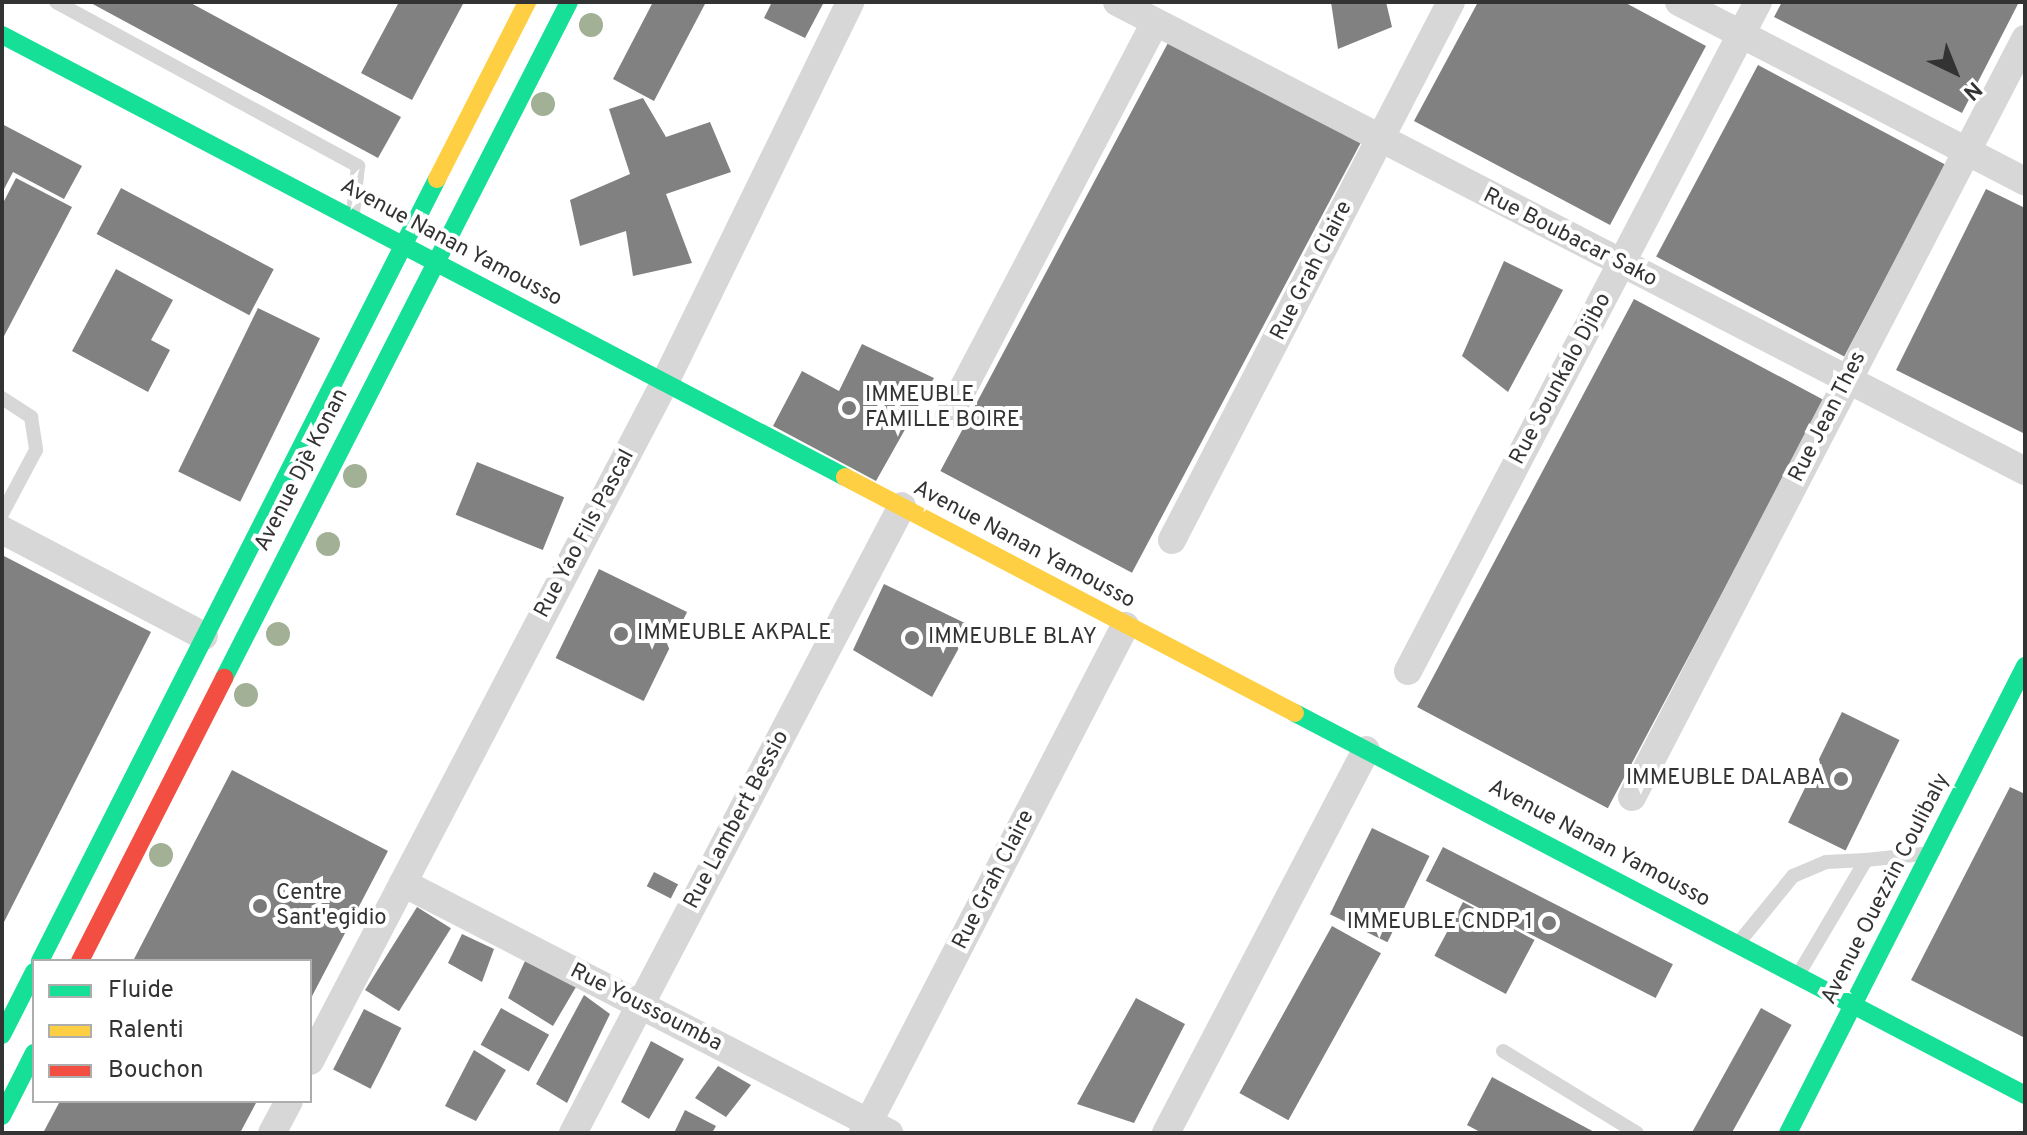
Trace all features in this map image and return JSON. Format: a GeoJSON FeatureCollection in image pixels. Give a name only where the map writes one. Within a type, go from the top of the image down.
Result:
{"type":"FeatureCollection","features":[{"type":"Feature","properties":{"kind":"street","name":"Avenue Djè Konan"},"geometry":{"type":"LineString","coordinates":[[41,959],[527,2]]}},
{"type":"Feature","properties":{"kind":"street","name":"Avenue Djè Konan"},"geometry":{"type":"LineString","coordinates":[[81,959],[434,261],[569,2]]}},
{"type":"Feature","properties":{"kind":"street","name":"Rue Yao Fils Pascal"},"geometry":{"type":"LineString","coordinates":[[312,1057],[665,382],[850,2]]}},
{"type":"Feature","properties":{"kind":"street","name":"Rue Boubacar Sako"},"geometry":{"type":"LineString","coordinates":[[1117,2],[2025,471]]}},
{"type":"Feature","properties":{"kind":"street","name":"Rue Grah Claire"},"geometry":{"type":"LineString","coordinates":[[1172,540],[1451,2]]}},
{"type":"Feature","properties":{"kind":"street"},"geometry":{"type":"LineString","coordinates":[[1679,2],[2025,181]]}},
{"type":"Feature","properties":{"kind":"street","name":"Rue Sounkalo Djibo"},"geometry":{"type":"LineString","coordinates":[[1408,671],[1758,2]]}},
{"type":"Feature","properties":{"kind":"street"},"geometry":{"type":"LineString","coordinates":[[949,415],[1155,23]]}},
{"type":"Feature","properties":{"kind":"street","name":"Avenue Nanan Yamousso"},"geometry":{"type":"LineString","coordinates":[[2,35],[2025,1095]]}},
{"type":"Feature","properties":{"kind":"street","name":"Rue Jean Thes"},"geometry":{"type":"LineString","coordinates":[[1632,797],[2025,39]]}},
{"type":"Feature","properties":{"kind":"street","name":"Rue Lambert Bessio"},"geometry":{"type":"LineString","coordinates":[[573,1133],[902,506]]}},
{"type":"Feature","properties":{"kind":"street"},"geometry":{"type":"LineString","coordinates":[[2,530],[204,636]]}},
{"type":"Feature","properties":{"kind":"street","name":"Rue Grah Claire"},"geometry":{"type":"LineString","coordinates":[[873,1129],[1125,626]]}},
{"type":"Feature","properties":{"kind":"street","name":"Avenue Ouezzin Coulibaly"},"geometry":{"type":"LineString","coordinates":[[1788,1133],[2025,666]]}},
{"type":"Feature","properties":{"kind":"street"},"geometry":{"type":"LineString","coordinates":[[1166,1133],[1366,750]]}},
{"type":"Feature","properties":{"kind":"street","name":"Rue Youssoumba"},"geometry":{"type":"LineString","coordinates":[[403,883],[873,1129]]}},
{"type":"Feature","properties":{"kind":"street"},"geometry":{"type":"LineString","coordinates":[[2,1035],[32,976]]}},
{"type":"Feature","properties":{"kind":"street"},"geometry":{"type":"LineString","coordinates":[[2,1116],[32,1057]]}},
{"type":"Feature","properties":{"kind":"street"},"geometry":{"type":"LineString","coordinates":[[272,1133],[288,1103]]}},
{"type":"Feature","properties":{"kind":"lane"},"geometry":{"type":"LineString","coordinates":[[56,2],[358,166],[353,219]]}},
{"type":"Feature","properties":{"kind":"lane"},"geometry":{"type":"LineString","coordinates":[[2,398],[31,417],[36,450],[2,514]]}},
{"type":"Feature","properties":{"kind":"lane"},"geometry":{"type":"LineString","coordinates":[[1737,944],[1793,876],[1826,862],[1931,853]]}},
{"type":"Feature","properties":{"kind":"lane"},"geometry":{"type":"LineString","coordinates":[[1797,976],[1866,860]]}},
{"type":"Feature","properties":{"kind":"lane"},"geometry":{"type":"LineString","coordinates":[[1503,1051],[1637,1133]]}},
{"type":"Feature","properties":{"kind":"building"},"geometry":{"type":"Polygon","coordinates":[[[89,2],[189,2],[401,117],[378,158],[89,2]]]}},
{"type":"Feature","properties":{"kind":"building"},"geometry":{"type":"Polygon","coordinates":[[[399,2],[464,2],[412,100],[361,73],[399,2]]]}},
{"type":"Feature","properties":{"kind":"building"},"geometry":{"type":"Polygon","coordinates":[[[653,2],[706,2],[654,101],[613,79],[653,2]]]}},
{"type":"Feature","properties":{"kind":"building"},"geometry":{"type":"Polygon","coordinates":[[[772,2],[824,2],[805,38],[764,18],[772,2]]]}},
{"type":"Feature","properties":{"kind":"building"},"geometry":{"type":"Polygon","coordinates":[[[1331,2],[1386,2],[1392,27],[1338,49],[1331,2]]]}},
{"type":"Feature","properties":{"kind":"building"},"geometry":{"type":"Polygon","coordinates":[[[1478,2],[1624,2],[1706,46],[1610,225],[1414,121],[1478,2]]]}},
{"type":"Feature","properties":{"kind":"building"},"geometry":{"type":"Polygon","coordinates":[[[1782,2],[2019,2],[1962,113],[1774,17],[1782,2]]]}},
{"type":"Feature","properties":{"kind":"building"},"geometry":{"type":"Polygon","coordinates":[[[1169,41],[1361,143],[1132,573],[940,471],[1169,41]]]}},
{"type":"Feature","properties":{"kind":"building"},"geometry":{"type":"Polygon","coordinates":[[[1758,65],[1946,165],[1844,357],[1656,257],[1758,65]]]}},
{"type":"Feature","properties":{"kind":"building"},"geometry":{"type":"Polygon","coordinates":[[[643,98],[666,137],[710,122],[731,172],[666,194],[692,263],[633,276],[626,231],[580,246],[570,200],[630,174],[609,109],[643,98]]]}},
{"type":"Feature","properties":{"kind":"building"},"geometry":{"type":"Polygon","coordinates":[[[2,124],[82,166],[64,199],[13,172],[2,193],[2,124]]]}},
{"type":"Feature","properties":{"kind":"building"},"geometry":{"type":"Polygon","coordinates":[[[16,178],[72,207],[2,340],[2,205],[16,178]]]}},
{"type":"Feature","properties":{"kind":"building"},"geometry":{"type":"Polygon","coordinates":[[[121,188],[274,269],[249,315],[97,234],[121,188]]]}},
{"type":"Feature","properties":{"kind":"building"},"geometry":{"type":"Polygon","coordinates":[[[1986,189],[2025,208],[2025,434],[1896,370],[1986,189]]]}},
{"type":"Feature","properties":{"kind":"building"},"geometry":{"type":"Polygon","coordinates":[[[1504,261],[1563,290],[1508,392],[1462,356],[1504,261]]]}},
{"type":"Feature","properties":{"kind":"building"},"geometry":{"type":"Polygon","coordinates":[[[116,269],[173,300],[151,340],[170,350],[148,392],[72,351],[116,269]]]}},
{"type":"Feature","properties":{"kind":"building"},"geometry":{"type":"Polygon","coordinates":[[[1634,299],[1825,400],[1608,808],[1417,707],[1634,299]]]}},
{"type":"Feature","properties":{"kind":"building"},"geometry":{"type":"Polygon","coordinates":[[[258,308],[320,338],[240,502],[178,472],[258,308]]]}},
{"type":"Feature","properties":{"kind":"building","name":"IMMEUBLE FAMILLE BOIRE"},"geometry":{"type":"Polygon","coordinates":[[[862,344],[934,378],[876,481],[773,426],[802,371],[839,391],[862,344]]]}},
{"type":"Feature","properties":{"kind":"building"},"geometry":{"type":"Polygon","coordinates":[[[477,462],[564,497],[543,550],[456,515],[477,462]]]}},
{"type":"Feature","properties":{"kind":"building"},"geometry":{"type":"Polygon","coordinates":[[[2,555],[151,632],[2,926],[2,555]]]}},
{"type":"Feature","properties":{"kind":"building","name":"IMMEUBLE AKPALE"},"geometry":{"type":"Polygon","coordinates":[[[599,569],[687,612],[644,701],[556,658],[599,569]]]}},
{"type":"Feature","properties":{"kind":"building","name":"IMMEUBLE BLAY"},"geometry":{"type":"Polygon","coordinates":[[[884,584],[971,626],[932,697],[853,650],[884,584]]]}},
{"type":"Feature","properties":{"kind":"building","name":"IMMEUBLE DALABA"},"geometry":{"type":"Polygon","coordinates":[[[1842,712],[1900,740],[1846,851],[1788,823],[1842,712]]]}},
{"type":"Feature","properties":{"kind":"building","name":"Centre Sant'egidio"},"geometry":{"type":"Polygon","coordinates":[[[232,770],[388,851],[312,996],[312,959],[134,959],[232,770]]]}},
{"type":"Feature","properties":{"kind":"building"},"geometry":{"type":"Polygon","coordinates":[[[2010,787],[2025,794],[2025,1038],[1911,980],[2010,787]]]}},
{"type":"Feature","properties":{"kind":"building"},"geometry":{"type":"Polygon","coordinates":[[[1372,828],[1430,856],[1387,942],[1330,914],[1372,828]]]}},
{"type":"Feature","properties":{"kind":"building","name":"IMMEUBLE CNDP 1"},"geometry":{"type":"Polygon","coordinates":[[[1443,847],[1673,964],[1656,998],[1426,881],[1443,847]]]}},
{"type":"Feature","properties":{"kind":"building"},"geometry":{"type":"Polygon","coordinates":[[[654,872],[678,884],[671,899],[647,886],[654,872]]]}},
{"type":"Feature","properties":{"kind":"building"},"geometry":{"type":"Polygon","coordinates":[[[1463,902],[1535,940],[1506,994],[1434,956],[1463,902]]]}},
{"type":"Feature","properties":{"kind":"building"},"geometry":{"type":"Polygon","coordinates":[[[417,907],[451,928],[399,1011],[365,990],[417,907]]]}},
{"type":"Feature","properties":{"kind":"building"},"geometry":{"type":"Polygon","coordinates":[[[1332,926],[1381,953],[1288,1120],[1239,1093],[1332,926]]]}},
{"type":"Feature","properties":{"kind":"building"},"geometry":{"type":"Polygon","coordinates":[[[462,934],[494,949],[482,982],[448,963],[462,934]]]}},
{"type":"Feature","properties":{"kind":"building"},"geometry":{"type":"Polygon","coordinates":[[[525,961],[576,987],[553,1026],[508,998],[525,961]]]}},
{"type":"Feature","properties":{"kind":"building"},"geometry":{"type":"Polygon","coordinates":[[[584,995],[610,1014],[567,1103],[536,1084],[584,995]]]}},
{"type":"Feature","properties":{"kind":"building"},"geometry":{"type":"Polygon","coordinates":[[[1136,998],[1185,1024],[1134,1123],[1077,1104],[1136,998]]]}},
{"type":"Feature","properties":{"kind":"building"},"geometry":{"type":"Polygon","coordinates":[[[501,1008],[549,1035],[529,1071],[481,1045],[501,1008]]]}},
{"type":"Feature","properties":{"kind":"building"},"geometry":{"type":"Polygon","coordinates":[[[1761,1008],[1792,1025],[1732,1133],[1693,1131],[1761,1008]]]}},
{"type":"Feature","properties":{"kind":"building"},"geometry":{"type":"Polygon","coordinates":[[[364,1009],[401,1028],[371,1089],[333,1070],[364,1009]]]}},
{"type":"Feature","properties":{"kind":"building"},"geometry":{"type":"Polygon","coordinates":[[[651,1041],[684,1059],[649,1119],[621,1102],[651,1041]]]}},
{"type":"Feature","properties":{"kind":"building"},"geometry":{"type":"Polygon","coordinates":[[[474,1050],[506,1070],[476,1121],[445,1106],[474,1050]]]}},
{"type":"Feature","properties":{"kind":"building"},"geometry":{"type":"Polygon","coordinates":[[[718,1066],[751,1085],[726,1117],[695,1098],[718,1066]]]}},
{"type":"Feature","properties":{"kind":"building"},"geometry":{"type":"Polygon","coordinates":[[[1492,1077],[1596,1133],[1482,1133],[1467,1125],[1492,1077]]]}},
{"type":"Feature","properties":{"kind":"building"},"geometry":{"type":"Polygon","coordinates":[[[59,1103],[256,1103],[240,1133],[43,1133],[59,1103]]]}},
{"type":"Feature","properties":{"kind":"building"},"geometry":{"type":"Polygon","coordinates":[[[685,1110],[716,1126],[712,1133],[674,1133],[685,1110]]]}},
{"type":"Feature","properties":{"kind":"traffic: fast"},"geometry":{"type":"LineString","coordinates":[[224,678],[569,2]]}},
{"type":"Feature","properties":{"kind":"traffic: fast"},"geometry":{"type":"LineString","coordinates":[[2,35],[845,477]]}},
{"type":"Feature","properties":{"kind":"traffic: fast"},"geometry":{"type":"LineString","coordinates":[[41,959],[437,179]]}},
{"type":"Feature","properties":{"kind":"traffic: fast"},"geometry":{"type":"LineString","coordinates":[[1788,1133],[2025,666]]}},
{"type":"Feature","properties":{"kind":"traffic: fast"},"geometry":{"type":"LineString","coordinates":[[1295,713],[2025,1095]]}},
{"type":"Feature","properties":{"kind":"traffic: fast"},"geometry":{"type":"LineString","coordinates":[[2,1035],[32,976]]}},
{"type":"Feature","properties":{"kind":"traffic: fast"},"geometry":{"type":"LineString","coordinates":[[2,1116],[32,1057]]}},
{"type":"Feature","properties":{"kind":"traffic: slow"},"geometry":{"type":"LineString","coordinates":[[437,179],[527,2]]}},
{"type":"Feature","properties":{"kind":"traffic: slow"},"geometry":{"type":"LineString","coordinates":[[845,477],[1295,713]]}},
{"type":"Feature","properties":{"kind":"traffic: jam"},"geometry":{"type":"LineString","coordinates":[[81,959],[224,678]]}},
{"type":"Feature","properties":{"kind":"place","name":"IMMEUBLE FAMILLE BOIRE"},"geometry":{"type":"Point","coordinates":[849,408]}},
{"type":"Feature","properties":{"kind":"place","name":"IMMEUBLE AKPALE"},"geometry":{"type":"Point","coordinates":[621,634]}},
{"type":"Feature","properties":{"kind":"place","name":"IMMEUBLE BLAY"},"geometry":{"type":"Point","coordinates":[912,638]}},
{"type":"Feature","properties":{"kind":"place","name":"IMMEUBLE DALABA"},"geometry":{"type":"Point","coordinates":[1841,779]}},
{"type":"Feature","properties":{"kind":"place","name":"Centre Sant'egidio"},"geometry":{"type":"Point","coordinates":[260,906]}},
{"type":"Feature","properties":{"kind":"place","name":"IMMEUBLE CNDP 1"},"geometry":{"type":"Point","coordinates":[1549,923]}}]}
